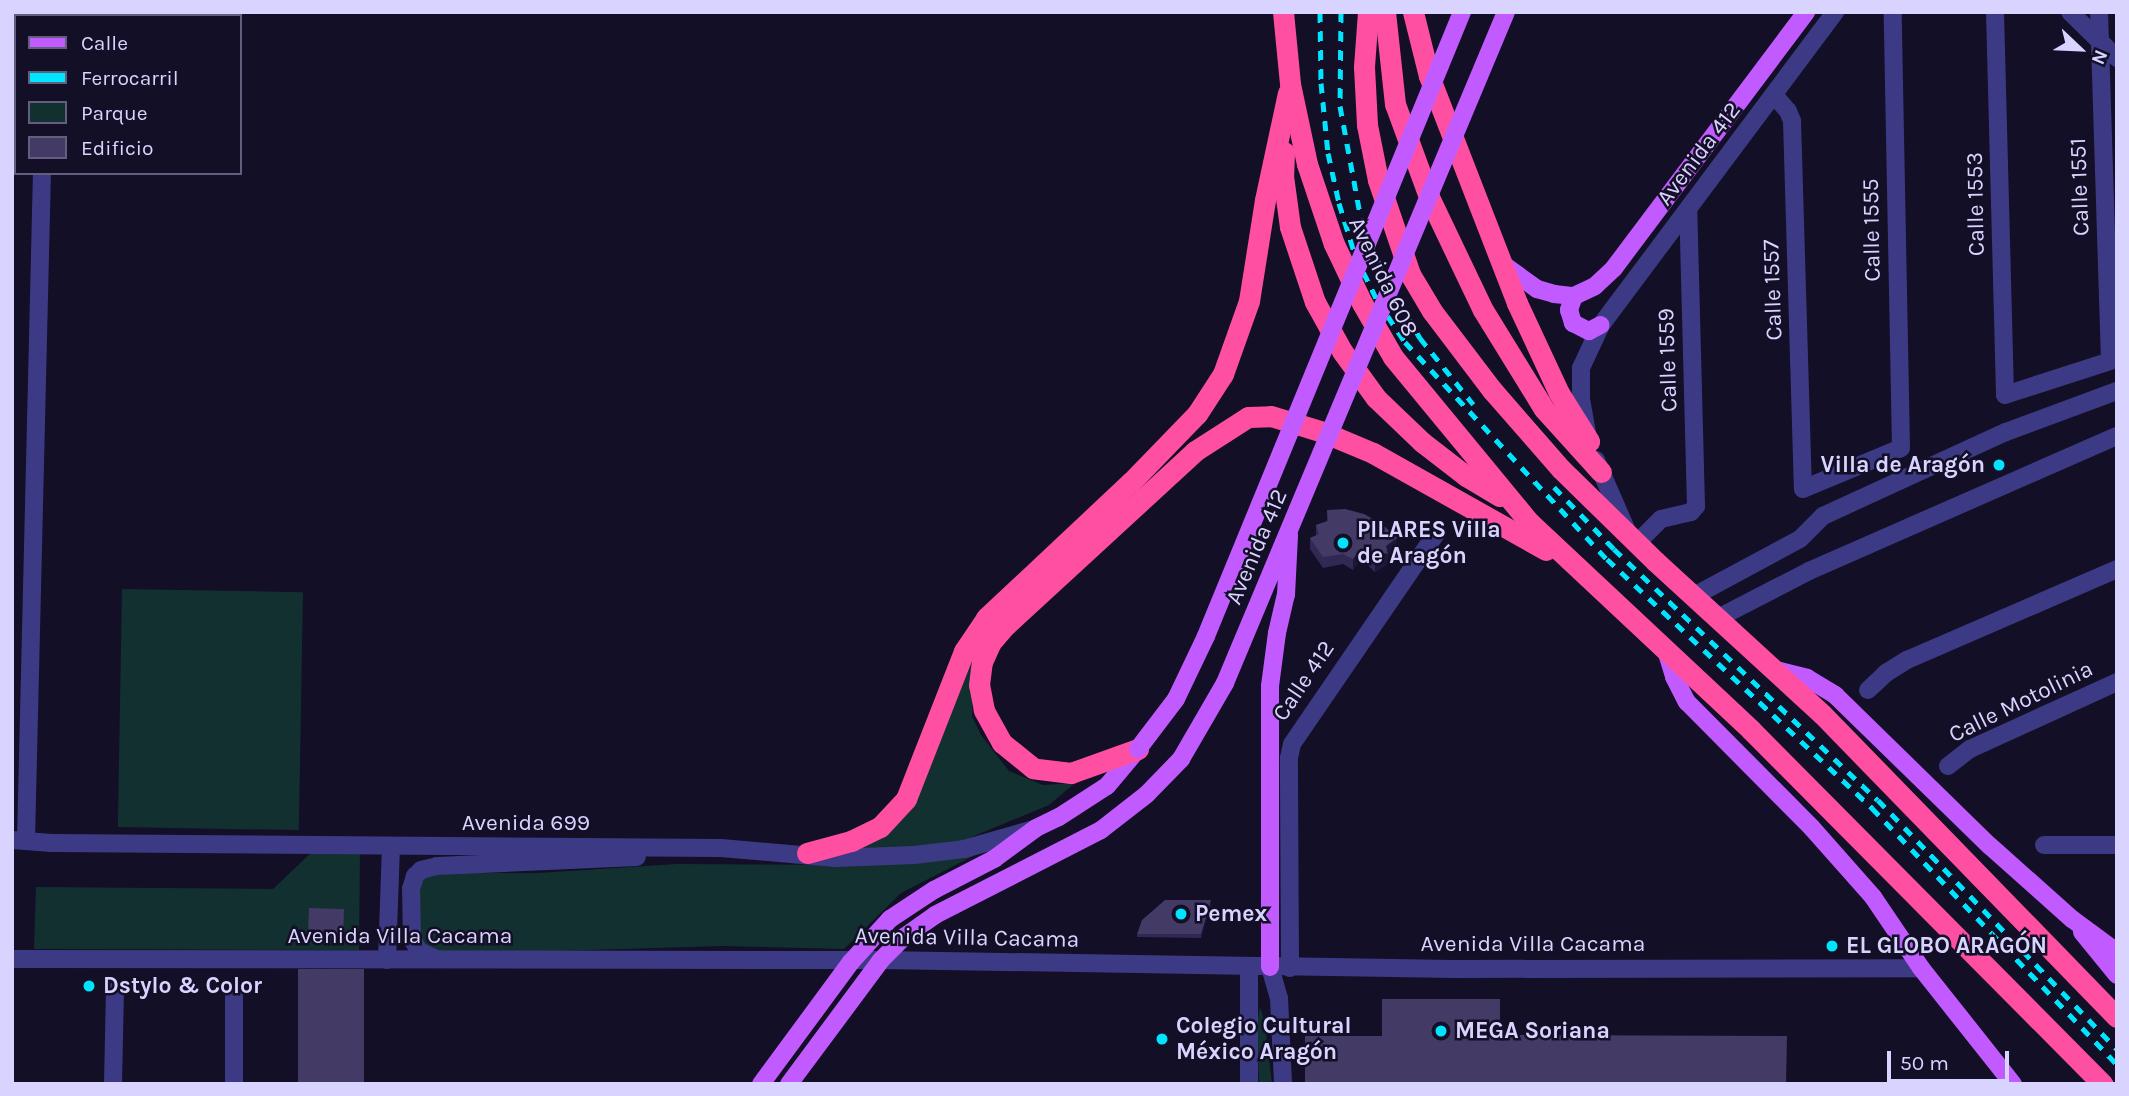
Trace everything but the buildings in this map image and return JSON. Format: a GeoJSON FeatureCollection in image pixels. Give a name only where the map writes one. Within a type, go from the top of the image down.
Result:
{"type":"FeatureCollection","features":[{"type":"Feature","properties":{"kind":"highway","name":"Avenida 608"},"geometry":{"type":"LineString","coordinates":[[1283,12],[1290,84],[1307,164],[1334,244],[1362,303],[1393,357],[1522,514]]}},
{"type":"Feature","properties":{"kind":"highway","name":"Avenida 608"},"geometry":{"type":"LineString","coordinates":[[1368,12],[1364,67],[1367,125],[1381,191],[1410,274],[1432,311],[1492,390],[1562,469],[1633,539],[1776,670],[2117,1017]]}},
{"type":"Feature","properties":{"kind":"highway"},"geometry":{"type":"LineString","coordinates":[[1385,12],[1395,104],[1429,197],[1483,310],[1538,398],[1601,472]]}},
{"type":"Feature","properties":{"kind":"highway"},"geometry":{"type":"LineString","coordinates":[[1413,12],[1429,76],[1517,303],[1559,393],[1589,441]]}},
{"type":"Feature","properties":{"kind":"highway"},"geometry":{"type":"LineString","coordinates":[[1290,84],[1283,176],[1290,227],[1315,302],[1342,351],[1376,398],[1422,442],[1522,514],[1573,565],[1751,730],[2102,1084]]}},
{"type":"Feature","properties":{"kind":"highway"},"geometry":{"type":"LineString","coordinates":[[807,853],[851,841],[880,827],[906,799],[964,650],[986,618],[1131,482],[1197,414],[1210,394],[1227,365],[1249,301],[1265,200],[1290,84]]}},
{"type":"Feature","properties":{"kind":"highway"},"geometry":{"type":"LineString","coordinates":[[1138,749],[1071,773],[1034,768],[1002,743],[984,710],[979,685],[982,662],[991,642],[1006,625],[1195,451],[1248,417],[1270,416],[1323,432],[1373,453],[1573,565]]}},
{"type":"Feature","properties":{"kind":"main road","name":"Avenida 412"},"geometry":{"type":"LineString","coordinates":[[761,1084],[850,962],[890,919],[934,890],[993,859],[1036,828],[1059,817],[1107,786],[1175,699],[1206,636],[1462,12]]}},
{"type":"Feature","properties":{"kind":"main road","name":"Avenida 412"},"geometry":{"type":"LineString","coordinates":[[789,1084],[881,960],[904,937],[935,915],[1101,830],[1147,794],[1181,760],[1225,682],[1289,535],[1506,12]]}},
{"type":"Feature","properties":{"kind":"main road"},"geometry":{"type":"LineString","coordinates":[[1504,265],[1536,289],[1574,296],[1595,286],[1614,268],[1806,12]]}},
{"type":"Feature","properties":{"kind":"main road"},"geometry":{"type":"LineString","coordinates":[[1574,296],[1569,310],[1573,323],[1589,331],[1601,325]]}},
{"type":"Feature","properties":{"kind":"main road"},"geometry":{"type":"LineString","coordinates":[[1270,967],[1270,686],[1277,633],[1286,595],[1289,535]]}},
{"type":"Feature","properties":{"kind":"main road"},"geometry":{"type":"LineString","coordinates":[[1666,650],[1674,677],[1687,702],[1812,828],[1873,897],[1920,968],[2013,1084]]}},
{"type":"Feature","properties":{"kind":"main road"},"geometry":{"type":"LineString","coordinates":[[1776,670],[1807,678],[1835,695],[1990,846],[2072,919],[2117,952]]}},
{"type":"Feature","properties":{"kind":"main road"},"geometry":{"type":"LineString","coordinates":[[2072,919],[2117,975]]}},
{"type":"Feature","properties":{"kind":"street","name":"Avenida 412"},"geometry":{"type":"LineString","coordinates":[[1633,539],[1589,441],[1581,398],[1581,368],[1601,325],[1835,12]]}},
{"type":"Feature","properties":{"kind":"street","name":"Calle 1555"},"geometry":{"type":"LineString","coordinates":[[1803,489],[1901,448],[1893,12]]}},
{"type":"Feature","properties":{"kind":"street","name":"Calle 1553"},"geometry":{"type":"LineString","coordinates":[[1995,12],[2005,396],[2110,361]]}},
{"type":"Feature","properties":{"kind":"street"},"geometry":{"type":"LineString","coordinates":[[2070,12],[2117,58]]}},
{"type":"Feature","properties":{"kind":"street","name":"Calle 1551"},"geometry":{"type":"LineString","coordinates":[[2099,12],[2110,361]]}},
{"type":"Feature","properties":{"kind":"street","name":"Calle 1557"},"geometry":{"type":"LineString","coordinates":[[1774,95],[1788,111],[1792,121],[1803,489]]}},
{"type":"Feature","properties":{"kind":"street"},"geometry":{"type":"LineString","coordinates":[[19,840],[42,175]]}},
{"type":"Feature","properties":{"kind":"street","name":"Calle 1559"},"geometry":{"type":"LineString","coordinates":[[1633,539],[1661,519],[1695,510],[1697,502],[1688,209]]}},
{"type":"Feature","properties":{"kind":"street"},"geometry":{"type":"LineString","coordinates":[[1695,596],[1800,539],[1823,516],[2006,432],[2117,391]]}},
{"type":"Feature","properties":{"kind":"street"},"geometry":{"type":"LineString","coordinates":[[1718,618],[1809,571],[2117,436]]}},
{"type":"Feature","properties":{"kind":"street","name":"Calle 412"},"geometry":{"type":"LineString","coordinates":[[1290,968],[1289,758],[1292,744],[1437,532]]}},
{"type":"Feature","properties":{"kind":"street"},"geometry":{"type":"LineString","coordinates":[[1800,539],[1809,571]]}},
{"type":"Feature","properties":{"kind":"street"},"geometry":{"type":"LineString","coordinates":[[1868,690],[1886,673],[1907,660],[2117,569]]}},
{"type":"Feature","properties":{"kind":"street","name":"Calle Motolinia"},"geometry":{"type":"LineString","coordinates":[[1948,766],[1970,749],[2117,682]]}},
{"type":"Feature","properties":{"kind":"street","name":"Avenida 699"},"geometry":{"type":"LineString","coordinates":[[19,840],[391,847],[671,848],[807,853],[836,858],[914,855],[964,849],[1036,828]]}},
{"type":"Feature","properties":{"kind":"street"},"geometry":{"type":"LineString","coordinates":[[2044,845],[2117,845]]}},
{"type":"Feature","properties":{"kind":"street"},"geometry":{"type":"LineString","coordinates":[[387,960],[391,847]]}},
{"type":"Feature","properties":{"kind":"street"},"geometry":{"type":"LineString","coordinates":[[447,961],[433,959],[419,951],[412,939],[411,888],[415,876],[421,870],[437,866],[627,859],[671,848]]}},
{"type":"Feature","properties":{"kind":"street","name":"Avenida Villa Cacama"},"geometry":{"type":"LineString","coordinates":[[12,959],[881,960],[1250,968],[1920,968]]}},
{"type":"Feature","properties":{"kind":"street"},"geometry":{"type":"LineString","coordinates":[[1270,967],[1279,998],[1283,1084]]}},
{"type":"Feature","properties":{"kind":"street"},"geometry":{"type":"LineString","coordinates":[[1249,1084],[1250,968]]}},
{"type":"Feature","properties":{"kind":"street"},"geometry":{"type":"LineString","coordinates":[[113,1084],[115,990]]}},
{"type":"Feature","properties":{"kind":"street"},"geometry":{"type":"LineString","coordinates":[[234,992],[234,1084]]}},
{"type":"Feature","properties":{"kind":"green space"},"geometry":{"type":"Polygon","coordinates":[[[122,589],[303,592],[299,830],[118,827],[122,589]]]}},
{"type":"Feature","properties":{"kind":"green space"},"geometry":{"type":"Polygon","coordinates":[[[983,639],[974,676],[972,716],[981,735],[1009,771],[1043,785],[1075,783],[1049,805],[962,841],[902,849],[859,849],[877,839],[983,639]]]}},
{"type":"Feature","properties":{"kind":"green space"},"geometry":{"type":"Polygon","coordinates":[[[313,851],[360,851],[359,950],[34,949],[36,887],[273,889],[313,851]]]}},
{"type":"Feature","properties":{"kind":"green space"},"geometry":{"type":"Polygon","coordinates":[[[983,851],[901,893],[844,949],[722,946],[429,955],[416,934],[414,912],[421,879],[435,873],[538,873],[677,864],[857,865],[983,851]]]}},
{"type":"Feature","properties":{"kind":"green space"},"geometry":{"type":"Polygon","coordinates":[[[1260,1007],[1265,1023],[1272,1084],[1259,1084],[1257,1023],[1260,1007]]]}},
{"type":"Feature","properties":{"kind":"railway"},"geometry":{"type":"LineString","coordinates":[[1320,12],[1321,83],[1328,153],[1339,203],[1355,255],[1377,300],[1405,342],[1607,559],[1872,808],[2117,1064]]}},
{"type":"Feature","properties":{"kind":"railway"},"geometry":{"type":"LineString","coordinates":[[1341,12],[1340,106],[1362,225],[1388,284],[1420,338],[1473,404]]}},
{"type":"Feature","properties":{"kind":"railway"},"geometry":{"type":"LineString","coordinates":[[1554,487],[1614,549],[1878,800],[2117,1049]]}},
{"type":"Feature","properties":{"kind":"place","name":"Villa de Aragón"},"geometry":{"type":"Point","coordinates":[1999,465]}},
{"type":"Feature","properties":{"kind":"place","name":"PILARES Villa de Aragón"},"geometry":{"type":"Point","coordinates":[1343,543]}},
{"type":"Feature","properties":{"kind":"place","name":"Pemex"},"geometry":{"type":"Point","coordinates":[1181,914]}},
{"type":"Feature","properties":{"kind":"place","name":"EL GLOBO ARAGÓN"},"geometry":{"type":"Point","coordinates":[1832,946]}},
{"type":"Feature","properties":{"kind":"place","name":"Dstylo & Color"},"geometry":{"type":"Point","coordinates":[89,986]}},
{"type":"Feature","properties":{"kind":"place","name":"MEGA Soriana"},"geometry":{"type":"Point","coordinates":[1441,1031]}},
{"type":"Feature","properties":{"kind":"place","name":"Colegio Cultural México Aragón"},"geometry":{"type":"Point","coordinates":[1162,1039]}}]}
